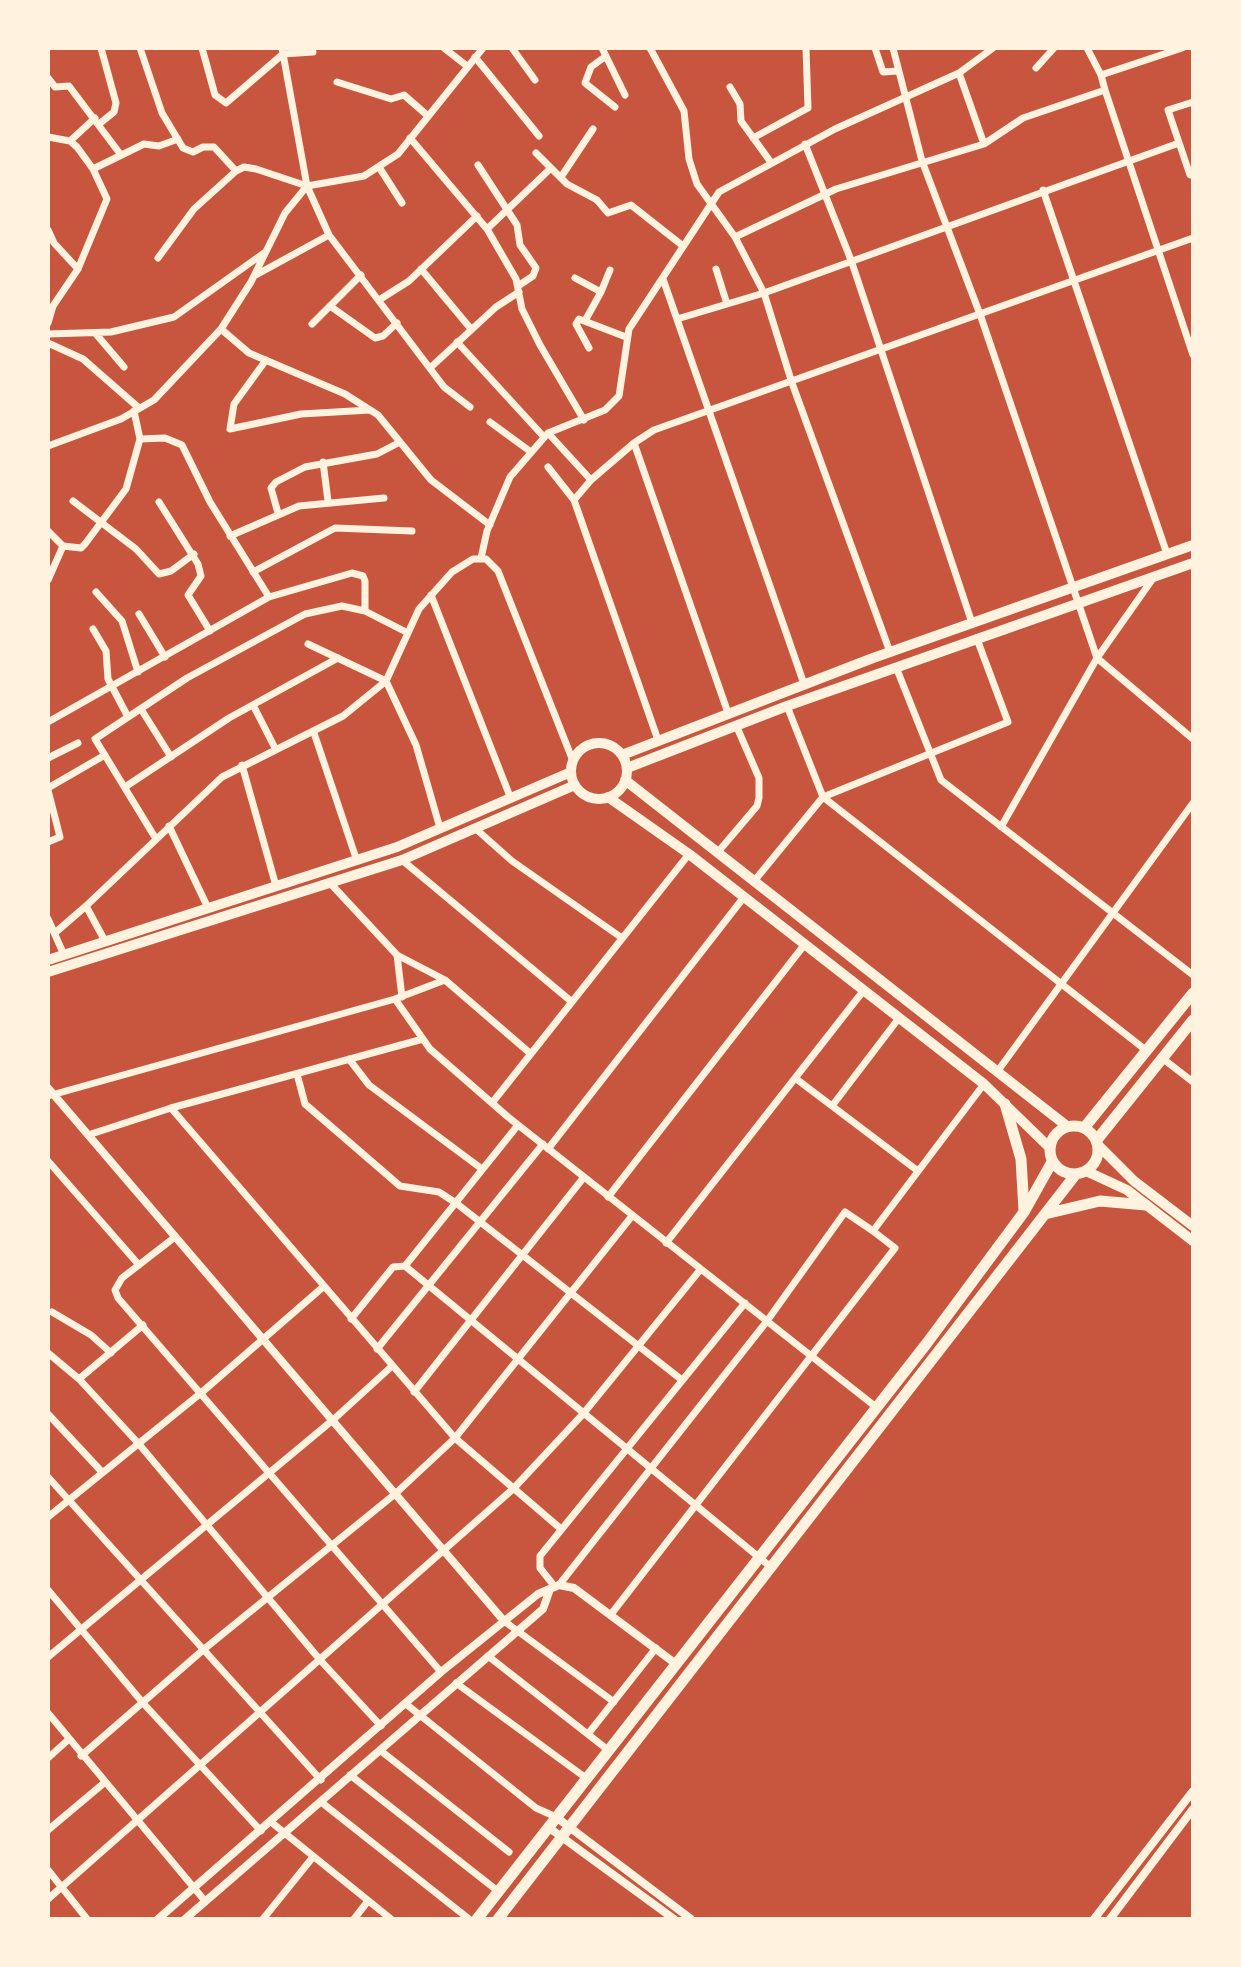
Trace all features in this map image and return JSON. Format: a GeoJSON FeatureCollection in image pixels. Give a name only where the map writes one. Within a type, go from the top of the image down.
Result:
{"type":"FeatureCollection","features":[{"type":"Feature","properties":{"kind":"main road"},"geometry":{"type":"LineString","coordinates":[[622,755],[890,652],[1193,545]]}},
{"type":"Feature","properties":{"kind":"main road"},"geometry":{"type":"LineString","coordinates":[[627,768],[787,706],[1193,563]]}},
{"type":"Feature","properties":{"kind":"main road"},"geometry":{"type":"LineString","coordinates":[[48,960],[357,861],[511,799],[572,766],[580,750],[597,743],[607,744],[622,755],[627,768],[625,780],[608,797]]}},
{"type":"Feature","properties":{"kind":"main road"},"geometry":{"type":"LineString","coordinates":[[572,766],[575,785],[589,797],[608,797],[689,854],[984,1084],[1050,1148]]}},
{"type":"Feature","properties":{"kind":"main road"},"geometry":{"type":"LineString","coordinates":[[625,780],[1068,1127]]}},
{"type":"Feature","properties":{"kind":"main road"},"geometry":{"type":"LineString","coordinates":[[48,972],[402,860],[575,785]]}},
{"type":"Feature","properties":{"kind":"main road"},"geometry":{"type":"LineString","coordinates":[[1084,1128],[1193,993]]}},
{"type":"Feature","properties":{"kind":"main road"},"geometry":{"type":"LineString","coordinates":[[498,1919],[1045,1214],[1081,1173],[1095,1163],[1097,1143],[1193,1020]]}},
{"type":"Feature","properties":{"kind":"main road"},"geometry":{"type":"LineString","coordinates":[[1005,1104],[1021,1159],[1024,1212]]}},
{"type":"Feature","properties":{"kind":"main road"},"geometry":{"type":"LineString","coordinates":[[1193,1226],[1134,1181],[1084,1128],[1068,1127],[1056,1134],[1050,1148],[1052,1162],[1062,1172],[1112,1181],[1193,1241]]}},
{"type":"Feature","properties":{"kind":"main road"},"geometry":{"type":"LineString","coordinates":[[477,1919],[876,1407],[1024,1212],[1052,1162]]}},
{"type":"Feature","properties":{"kind":"main road"},"geometry":{"type":"LineString","coordinates":[[1045,1214],[1100,1201],[1146,1205]]}},
{"type":"Feature","properties":{"kind":"street"},"geometry":{"type":"LineString","coordinates":[[70,141],[114,112],[116,103],[101,48]]}},
{"type":"Feature","properties":{"kind":"street"},"geometry":{"type":"LineString","coordinates":[[140,48],[162,113],[187,152],[214,147],[236,171]]}},
{"type":"Feature","properties":{"kind":"street"},"geometry":{"type":"LineString","coordinates":[[202,48],[215,95],[226,103],[283,51],[313,52],[312,48]]}},
{"type":"Feature","properties":{"kind":"street"},"geometry":{"type":"LineString","coordinates":[[444,48],[467,66]]}},
{"type":"Feature","properties":{"kind":"street"},"geometry":{"type":"LineString","coordinates":[[158,258],[194,209],[244,167],[307,186],[345,181],[379,167],[398,154],[483,48]]}},
{"type":"Feature","properties":{"kind":"street"},"geometry":{"type":"LineString","coordinates":[[512,48],[535,80]]}},
{"type":"Feature","properties":{"kind":"street"},"geometry":{"type":"LineString","coordinates":[[602,48],[625,95]]}},
{"type":"Feature","properties":{"kind":"street"},"geometry":{"type":"LineString","coordinates":[[650,48],[684,111],[692,172],[709,204],[735,237],[764,293],[792,383],[890,652]]}},
{"type":"Feature","properties":{"kind":"street"},"geometry":{"type":"LineString","coordinates":[[753,138],[808,108],[806,48]]}},
{"type":"Feature","properties":{"kind":"street"},"geometry":{"type":"LineString","coordinates":[[875,48],[883,72],[898,71]]}},
{"type":"Feature","properties":{"kind":"street"},"geometry":{"type":"LineString","coordinates":[[893,48],[922,161],[981,317],[1076,604],[1097,658],[1193,739]]}},
{"type":"Feature","properties":{"kind":"street"},"geometry":{"type":"LineString","coordinates":[[56,932],[222,777],[275,748],[314,733],[356,708],[386,681],[406,632],[431,595],[452,572],[481,558],[490,525],[510,477],[546,435],[605,410],[619,396],[626,337],[719,192],[770,161],[959,73],[993,48]]}},
{"type":"Feature","properties":{"kind":"street"},"geometry":{"type":"LineString","coordinates":[[1036,68],[1054,48]]}},
{"type":"Feature","properties":{"kind":"street"},"geometry":{"type":"LineString","coordinates":[[1087,48],[1101,75],[1126,160],[1193,355]]}},
{"type":"Feature","properties":{"kind":"street"},"geometry":{"type":"LineString","coordinates":[[1101,75],[1182,48]]}},
{"type":"Feature","properties":{"kind":"street"},"geometry":{"type":"LineString","coordinates":[[283,51],[307,186],[329,235],[444,387],[470,407]]}},
{"type":"Feature","properties":{"kind":"street"},"geometry":{"type":"LineString","coordinates":[[606,56],[591,67],[585,83],[615,107]]}},
{"type":"Feature","properties":{"kind":"street"},"geometry":{"type":"LineString","coordinates":[[475,57],[539,136]]}},
{"type":"Feature","properties":{"kind":"street"},"geometry":{"type":"LineString","coordinates":[[959,73],[984,144]]}},
{"type":"Feature","properties":{"kind":"street"},"geometry":{"type":"LineString","coordinates":[[48,78],[55,87],[69,86],[121,155]]}},
{"type":"Feature","properties":{"kind":"street"},"geometry":{"type":"LineString","coordinates":[[337,82],[391,99],[404,95],[428,116]]}},
{"type":"Feature","properties":{"kind":"street"},"geometry":{"type":"LineString","coordinates":[[730,87],[740,104],[741,121],[770,161]]}},
{"type":"Feature","properties":{"kind":"street"},"geometry":{"type":"LineString","coordinates":[[735,237],[826,194],[922,161],[984,144],[1023,118],[1105,90]]}},
{"type":"Feature","properties":{"kind":"street"},"geometry":{"type":"LineString","coordinates":[[1193,102],[1168,110],[1193,175]]}},
{"type":"Feature","properties":{"kind":"street"},"geometry":{"type":"LineString","coordinates":[[561,177],[593,129]]}},
{"type":"Feature","properties":{"kind":"street"},"geometry":{"type":"LineString","coordinates":[[48,137],[70,141],[93,169],[107,199],[78,269],[53,306],[48,323]]}},
{"type":"Feature","properties":{"kind":"street"},"geometry":{"type":"LineString","coordinates":[[410,138],[487,229],[518,289],[522,309],[540,345],[584,420]]}},
{"type":"Feature","properties":{"kind":"street"},"geometry":{"type":"LineString","coordinates":[[93,169],[144,144],[159,146],[178,139]]}},
{"type":"Feature","properties":{"kind":"street"},"geometry":{"type":"LineString","coordinates":[[677,319],[764,293],[1179,143]]}},
{"type":"Feature","properties":{"kind":"street"},"geometry":{"type":"LineString","coordinates":[[805,144],[851,260],[972,623]]}},
{"type":"Feature","properties":{"kind":"street"},"geometry":{"type":"LineString","coordinates":[[536,153],[561,177],[597,200],[608,213],[613,214],[625,204],[631,205],[683,246]]}},
{"type":"Feature","properties":{"kind":"street"},"geometry":{"type":"LineString","coordinates":[[430,368],[533,276],[536,268],[520,245],[517,225],[478,165]]}},
{"type":"Feature","properties":{"kind":"street"},"geometry":{"type":"LineString","coordinates":[[379,167],[402,203]]}},
{"type":"Feature","properties":{"kind":"street"},"geometry":{"type":"LineString","coordinates":[[487,229],[551,168]]}},
{"type":"Feature","properties":{"kind":"street"},"geometry":{"type":"LineString","coordinates":[[48,446],[137,410],[154,400],[221,329],[254,276],[285,213],[307,186]]}},
{"type":"Feature","properties":{"kind":"street"},"geometry":{"type":"LineString","coordinates":[[1043,190],[1077,281],[1167,554]]}},
{"type":"Feature","properties":{"kind":"street"},"geometry":{"type":"LineString","coordinates":[[379,300],[421,269],[477,216]]}},
{"type":"Feature","properties":{"kind":"street"},"geometry":{"type":"LineString","coordinates":[[48,230],[54,243],[78,269]]}},
{"type":"Feature","properties":{"kind":"street"},"geometry":{"type":"LineString","coordinates":[[254,276],[329,235]]}},
{"type":"Feature","properties":{"kind":"street"},"geometry":{"type":"LineString","coordinates":[[574,500],[591,480],[654,430],[981,317],[1193,238]]}},
{"type":"Feature","properties":{"kind":"street"},"geometry":{"type":"LineString","coordinates":[[48,334],[96,334],[174,317],[265,253]]}},
{"type":"Feature","properties":{"kind":"street"},"geometry":{"type":"LineString","coordinates":[[421,269],[471,329]]}},
{"type":"Feature","properties":{"kind":"street"},"geometry":{"type":"LineString","coordinates":[[716,269],[727,304]]}},
{"type":"Feature","properties":{"kind":"street"},"geometry":{"type":"LineString","coordinates":[[586,319],[610,270]]}},
{"type":"Feature","properties":{"kind":"street"},"geometry":{"type":"LineString","coordinates":[[312,324],[361,275]]}},
{"type":"Feature","properties":{"kind":"street"},"geometry":{"type":"LineString","coordinates":[[575,278],[601,292]]}},
{"type":"Feature","properties":{"kind":"street"},"geometry":{"type":"LineString","coordinates":[[663,279],[804,684]]}},
{"type":"Feature","properties":{"kind":"street"},"geometry":{"type":"LineString","coordinates":[[330,306],[375,338],[383,336],[397,323]]}},
{"type":"Feature","properties":{"kind":"street"},"geometry":{"type":"LineString","coordinates":[[589,348],[576,324],[579,319],[586,319],[626,337]]}},
{"type":"Feature","properties":{"kind":"street"},"geometry":{"type":"LineString","coordinates":[[221,329],[249,353],[345,394],[370,410],[431,480],[490,525]]}},
{"type":"Feature","properties":{"kind":"street"},"geometry":{"type":"LineString","coordinates":[[96,334],[124,367]]}},
{"type":"Feature","properties":{"kind":"street"},"geometry":{"type":"LineString","coordinates":[[457,342],[591,480]]}},
{"type":"Feature","properties":{"kind":"street"},"geometry":{"type":"LineString","coordinates":[[48,343],[83,359],[137,410],[140,439],[126,489],[102,525],[81,548],[63,546],[48,531]]}},
{"type":"Feature","properties":{"kind":"street"},"geometry":{"type":"LineString","coordinates":[[266,360],[234,404],[230,429],[301,414],[370,410]]}},
{"type":"Feature","properties":{"kind":"street"},"geometry":{"type":"LineString","coordinates":[[490,422],[531,452]]}},
{"type":"Feature","properties":{"kind":"street"},"geometry":{"type":"LineString","coordinates":[[140,439],[165,438],[182,445],[230,536],[269,597]]}},
{"type":"Feature","properties":{"kind":"street"},"geometry":{"type":"LineString","coordinates":[[278,513],[271,493],[273,485],[323,462],[377,454],[400,442]]}},
{"type":"Feature","properties":{"kind":"street"},"geometry":{"type":"LineString","coordinates":[[634,443],[728,713]]}},
{"type":"Feature","properties":{"kind":"street"},"geometry":{"type":"LineString","coordinates":[[323,462],[328,501]]}},
{"type":"Feature","properties":{"kind":"street"},"geometry":{"type":"LineString","coordinates":[[548,467],[574,500],[658,740]]}},
{"type":"Feature","properties":{"kind":"street"},"geometry":{"type":"LineString","coordinates":[[230,536],[278,513],[328,501],[384,498]]}},
{"type":"Feature","properties":{"kind":"street"},"geometry":{"type":"LineString","coordinates":[[73,501],[136,549],[159,574],[171,571],[194,554]]}},
{"type":"Feature","properties":{"kind":"street"},"geometry":{"type":"LineString","coordinates":[[159,502],[194,554],[201,576],[188,595],[210,631]]}},
{"type":"Feature","properties":{"kind":"street"},"geometry":{"type":"LineString","coordinates":[[253,572],[335,528],[412,531]]}},
{"type":"Feature","properties":{"kind":"street"},"geometry":{"type":"LineString","coordinates":[[48,580],[63,546]]}},
{"type":"Feature","properties":{"kind":"street"},"geometry":{"type":"LineString","coordinates":[[481,558],[493,564],[498,571],[572,766]]}},
{"type":"Feature","properties":{"kind":"street"},"geometry":{"type":"LineString","coordinates":[[48,722],[269,597],[352,573],[363,576],[365,581],[365,611]]}},
{"type":"Feature","properties":{"kind":"street"},"geometry":{"type":"LineString","coordinates":[[1001,827],[1097,658],[1155,576]]}},
{"type":"Feature","properties":{"kind":"street"},"geometry":{"type":"LineString","coordinates":[[96,592],[122,621],[138,672]]}},
{"type":"Feature","properties":{"kind":"street"},"geometry":{"type":"LineString","coordinates":[[431,595],[511,799]]}},
{"type":"Feature","properties":{"kind":"street"},"geometry":{"type":"LineString","coordinates":[[156,839],[95,739],[187,678],[305,614],[342,606],[365,611],[406,632]]}},
{"type":"Feature","properties":{"kind":"street"},"geometry":{"type":"LineString","coordinates":[[139,614],[165,657]]}},
{"type":"Feature","properties":{"kind":"street"},"geometry":{"type":"LineString","coordinates":[[93,629],[106,651],[107,674],[128,717]]}},
{"type":"Feature","properties":{"kind":"street"},"geometry":{"type":"LineString","coordinates":[[755,880],[823,797],[1008,722],[977,639]]}},
{"type":"Feature","properties":{"kind":"street"},"geometry":{"type":"LineString","coordinates":[[308,644],[386,681],[416,745],[440,828]]}},
{"type":"Feature","properties":{"kind":"street"},"geometry":{"type":"LineString","coordinates":[[125,787],[253,705],[338,658]]}},
{"type":"Feature","properties":{"kind":"street"},"geometry":{"type":"LineString","coordinates":[[896,667],[941,780],[1190,974],[1193,982]]}},
{"type":"Feature","properties":{"kind":"street"},"geometry":{"type":"LineString","coordinates":[[253,705],[275,748]]}},
{"type":"Feature","properties":{"kind":"street"},"geometry":{"type":"LineString","coordinates":[[787,706],[823,797],[1148,1051]]}},
{"type":"Feature","properties":{"kind":"street"},"geometry":{"type":"LineString","coordinates":[[141,709],[171,757]]}},
{"type":"Feature","properties":{"kind":"street"},"geometry":{"type":"LineString","coordinates":[[718,852],[757,806],[759,798],[759,778],[736,725]]}},
{"type":"Feature","properties":{"kind":"street"},"geometry":{"type":"LineString","coordinates":[[314,733],[357,861]]}},
{"type":"Feature","properties":{"kind":"street"},"geometry":{"type":"LineString","coordinates":[[48,758],[78,743]]}},
{"type":"Feature","properties":{"kind":"street"},"geometry":{"type":"LineString","coordinates":[[48,842],[60,837],[48,789],[105,755]]}},
{"type":"Feature","properties":{"kind":"street"},"geometry":{"type":"LineString","coordinates":[[242,765],[276,886]]}},
{"type":"Feature","properties":{"kind":"street"},"geometry":{"type":"LineString","coordinates":[[997,1072],[1193,803]]}},
{"type":"Feature","properties":{"kind":"street"},"geometry":{"type":"LineString","coordinates":[[169,826],[208,908]]}},
{"type":"Feature","properties":{"kind":"street"},"geometry":{"type":"LineString","coordinates":[[476,829],[512,861],[622,938]]}},
{"type":"Feature","properties":{"kind":"street"},"geometry":{"type":"LineString","coordinates":[[492,1103],[689,854]]}},
{"type":"Feature","properties":{"kind":"street"},"geometry":{"type":"LineString","coordinates":[[402,860],[572,1002]]}},
{"type":"Feature","properties":{"kind":"street"},"geometry":{"type":"LineString","coordinates":[[330,883],[397,955],[445,980],[531,1054]]}},
{"type":"Feature","properties":{"kind":"street"},"geometry":{"type":"LineString","coordinates":[[377,1349],[545,1147],[744,897]]}},
{"type":"Feature","properties":{"kind":"street"},"geometry":{"type":"LineString","coordinates":[[86,906],[105,941]]}},
{"type":"Feature","properties":{"kind":"street"},"geometry":{"type":"LineString","coordinates":[[48,919],[64,955]]}},
{"type":"Feature","properties":{"kind":"street"},"geometry":{"type":"LineString","coordinates":[[608,1197],[805,944]]}},
{"type":"Feature","properties":{"kind":"street"},"geometry":{"type":"LineString","coordinates":[[397,955],[399,998],[423,1039],[545,1147],[876,1407]]}},
{"type":"Feature","properties":{"kind":"street"},"geometry":{"type":"LineString","coordinates":[[445,980],[399,998],[50,1092],[334,1419],[504,1621],[614,1702]]}},
{"type":"Feature","properties":{"kind":"street"},"geometry":{"type":"LineString","coordinates":[[666,1243],[864,990]]}},
{"type":"Feature","properties":{"kind":"street"},"geometry":{"type":"LineString","coordinates":[[832,1106],[899,1018]]}},
{"type":"Feature","properties":{"kind":"street"},"geometry":{"type":"LineString","coordinates":[[88,1135],[171,1108],[423,1039]]}},
{"type":"Feature","properties":{"kind":"street"},"geometry":{"type":"LineString","coordinates":[[1162,1058],[1193,1082]]}},
{"type":"Feature","properties":{"kind":"street"},"geometry":{"type":"LineString","coordinates":[[349,1059],[369,1085],[482,1169]]}},
{"type":"Feature","properties":{"kind":"street"},"geometry":{"type":"LineString","coordinates":[[297,1074],[305,1104],[400,1186],[439,1192],[456,1203],[682,1380]]}},
{"type":"Feature","properties":{"kind":"street"},"geometry":{"type":"LineString","coordinates":[[795,1078],[918,1171]]}},
{"type":"Feature","properties":{"kind":"street"},"geometry":{"type":"LineString","coordinates":[[873,1231],[984,1084]]}},
{"type":"Feature","properties":{"kind":"street"},"geometry":{"type":"LineString","coordinates":[[171,1108],[455,1438],[561,1529]]}},
{"type":"Feature","properties":{"kind":"street"},"geometry":{"type":"LineString","coordinates":[[351,1319],[393,1267],[405,1266],[518,1125]]}},
{"type":"Feature","properties":{"kind":"street"},"geometry":{"type":"LineString","coordinates":[[48,1161],[139,1265]]}},
{"type":"Feature","properties":{"kind":"street"},"geometry":{"type":"LineString","coordinates":[[414,1392],[584,1177]]}},
{"type":"Feature","properties":{"kind":"street"},"geometry":{"type":"LineString","coordinates":[[185,1919],[543,1609],[554,1588],[767,1321],[845,1212],[895,1248],[612,1613]]}},
{"type":"Feature","properties":{"kind":"street"},"geometry":{"type":"LineString","coordinates":[[81,1756],[203,1650],[395,1494],[455,1438],[632,1216]]}},
{"type":"Feature","properties":{"kind":"street"},"geometry":{"type":"LineString","coordinates":[[175,1237],[122,1278],[115,1290],[118,1298],[384,1602],[441,1672]]}},
{"type":"Feature","properties":{"kind":"street"},"geometry":{"type":"LineString","coordinates":[[405,1266],[583,1414],[698,1503],[772,1568]]}},
{"type":"Feature","properties":{"kind":"street"},"geometry":{"type":"LineString","coordinates":[[48,1899],[513,1489],[583,1414],[700,1270]]}},
{"type":"Feature","properties":{"kind":"street"},"geometry":{"type":"LineString","coordinates":[[48,1517],[201,1393],[323,1287]]}},
{"type":"Feature","properties":{"kind":"street"},"geometry":{"type":"LineString","coordinates":[[554,1588],[539,1563],[561,1529],[745,1303]]}},
{"type":"Feature","properties":{"kind":"street"},"geometry":{"type":"LineString","coordinates":[[52,1312],[91,1335],[111,1353]]}},
{"type":"Feature","properties":{"kind":"street"},"geometry":{"type":"LineString","coordinates":[[79,1379],[143,1325]]}},
{"type":"Feature","properties":{"kind":"street"},"geometry":{"type":"LineString","coordinates":[[48,1353],[79,1379],[138,1443],[321,1661],[381,1726]]}},
{"type":"Feature","properties":{"kind":"street"},"geometry":{"type":"LineString","coordinates":[[48,1657],[140,1577],[334,1419],[391,1367]]}},
{"type":"Feature","properties":{"kind":"street"},"geometry":{"type":"LineString","coordinates":[[48,1414],[102,1472]]}},
{"type":"Feature","properties":{"kind":"street"},"geometry":{"type":"LineString","coordinates":[[48,1477],[321,1780]]}},
{"type":"Feature","properties":{"kind":"street"},"geometry":{"type":"LineString","coordinates":[[158,1919],[531,1597],[554,1588],[574,1588],[612,1613],[676,1664]]}},
{"type":"Feature","properties":{"kind":"street"},"geometry":{"type":"LineString","coordinates":[[48,1590],[143,1703],[261,1831]]}},
{"type":"Feature","properties":{"kind":"street"},"geometry":{"type":"LineString","coordinates":[[588,1734],[656,1648]]}},
{"type":"Feature","properties":{"kind":"street"},"geometry":{"type":"LineString","coordinates":[[488,1656],[608,1750]]}},
{"type":"Feature","properties":{"kind":"street"},"geometry":{"type":"LineString","coordinates":[[456,1683],[586,1778]]}},
{"type":"Feature","properties":{"kind":"street"},"geometry":{"type":"LineString","coordinates":[[406,1704],[536,1808],[556,1817],[566,1831],[674,1919]]}},
{"type":"Feature","properties":{"kind":"street"},"geometry":{"type":"LineString","coordinates":[[48,1713],[51,1723],[205,1901]]}},
{"type":"Feature","properties":{"kind":"street"},"geometry":{"type":"LineString","coordinates":[[48,1758],[68,1740]]}},
{"type":"Feature","properties":{"kind":"street"},"geometry":{"type":"LineString","coordinates":[[381,1751],[509,1852]]}},
{"type":"Feature","properties":{"kind":"street"},"geometry":{"type":"LineString","coordinates":[[350,1775],[499,1892]]}},
{"type":"Feature","properties":{"kind":"street"},"geometry":{"type":"LineString","coordinates":[[48,1830],[104,1783]]}},
{"type":"Feature","properties":{"kind":"street"},"geometry":{"type":"LineString","coordinates":[[1094,1919],[1193,1791]]}},
{"type":"Feature","properties":{"kind":"street"},"geometry":{"type":"LineString","coordinates":[[321,1802],[469,1919]]}},
{"type":"Feature","properties":{"kind":"street"},"geometry":{"type":"LineString","coordinates":[[536,1808],[548,1827],[566,1831],[691,1919]]}},
{"type":"Feature","properties":{"kind":"street"},"geometry":{"type":"LineString","coordinates":[[1103,1907],[1114,1918],[1193,1809]]}},
{"type":"Feature","properties":{"kind":"street"},"geometry":{"type":"LineString","coordinates":[[271,1822],[391,1919]]}},
{"type":"Feature","properties":{"kind":"street"},"geometry":{"type":"LineString","coordinates":[[263,1919],[313,1857]]}},
{"type":"Feature","properties":{"kind":"street"},"geometry":{"type":"LineString","coordinates":[[48,1870],[87,1919]]}},
{"type":"Feature","properties":{"kind":"street"},"geometry":{"type":"LineString","coordinates":[[354,1919],[368,1901]]}}]}
